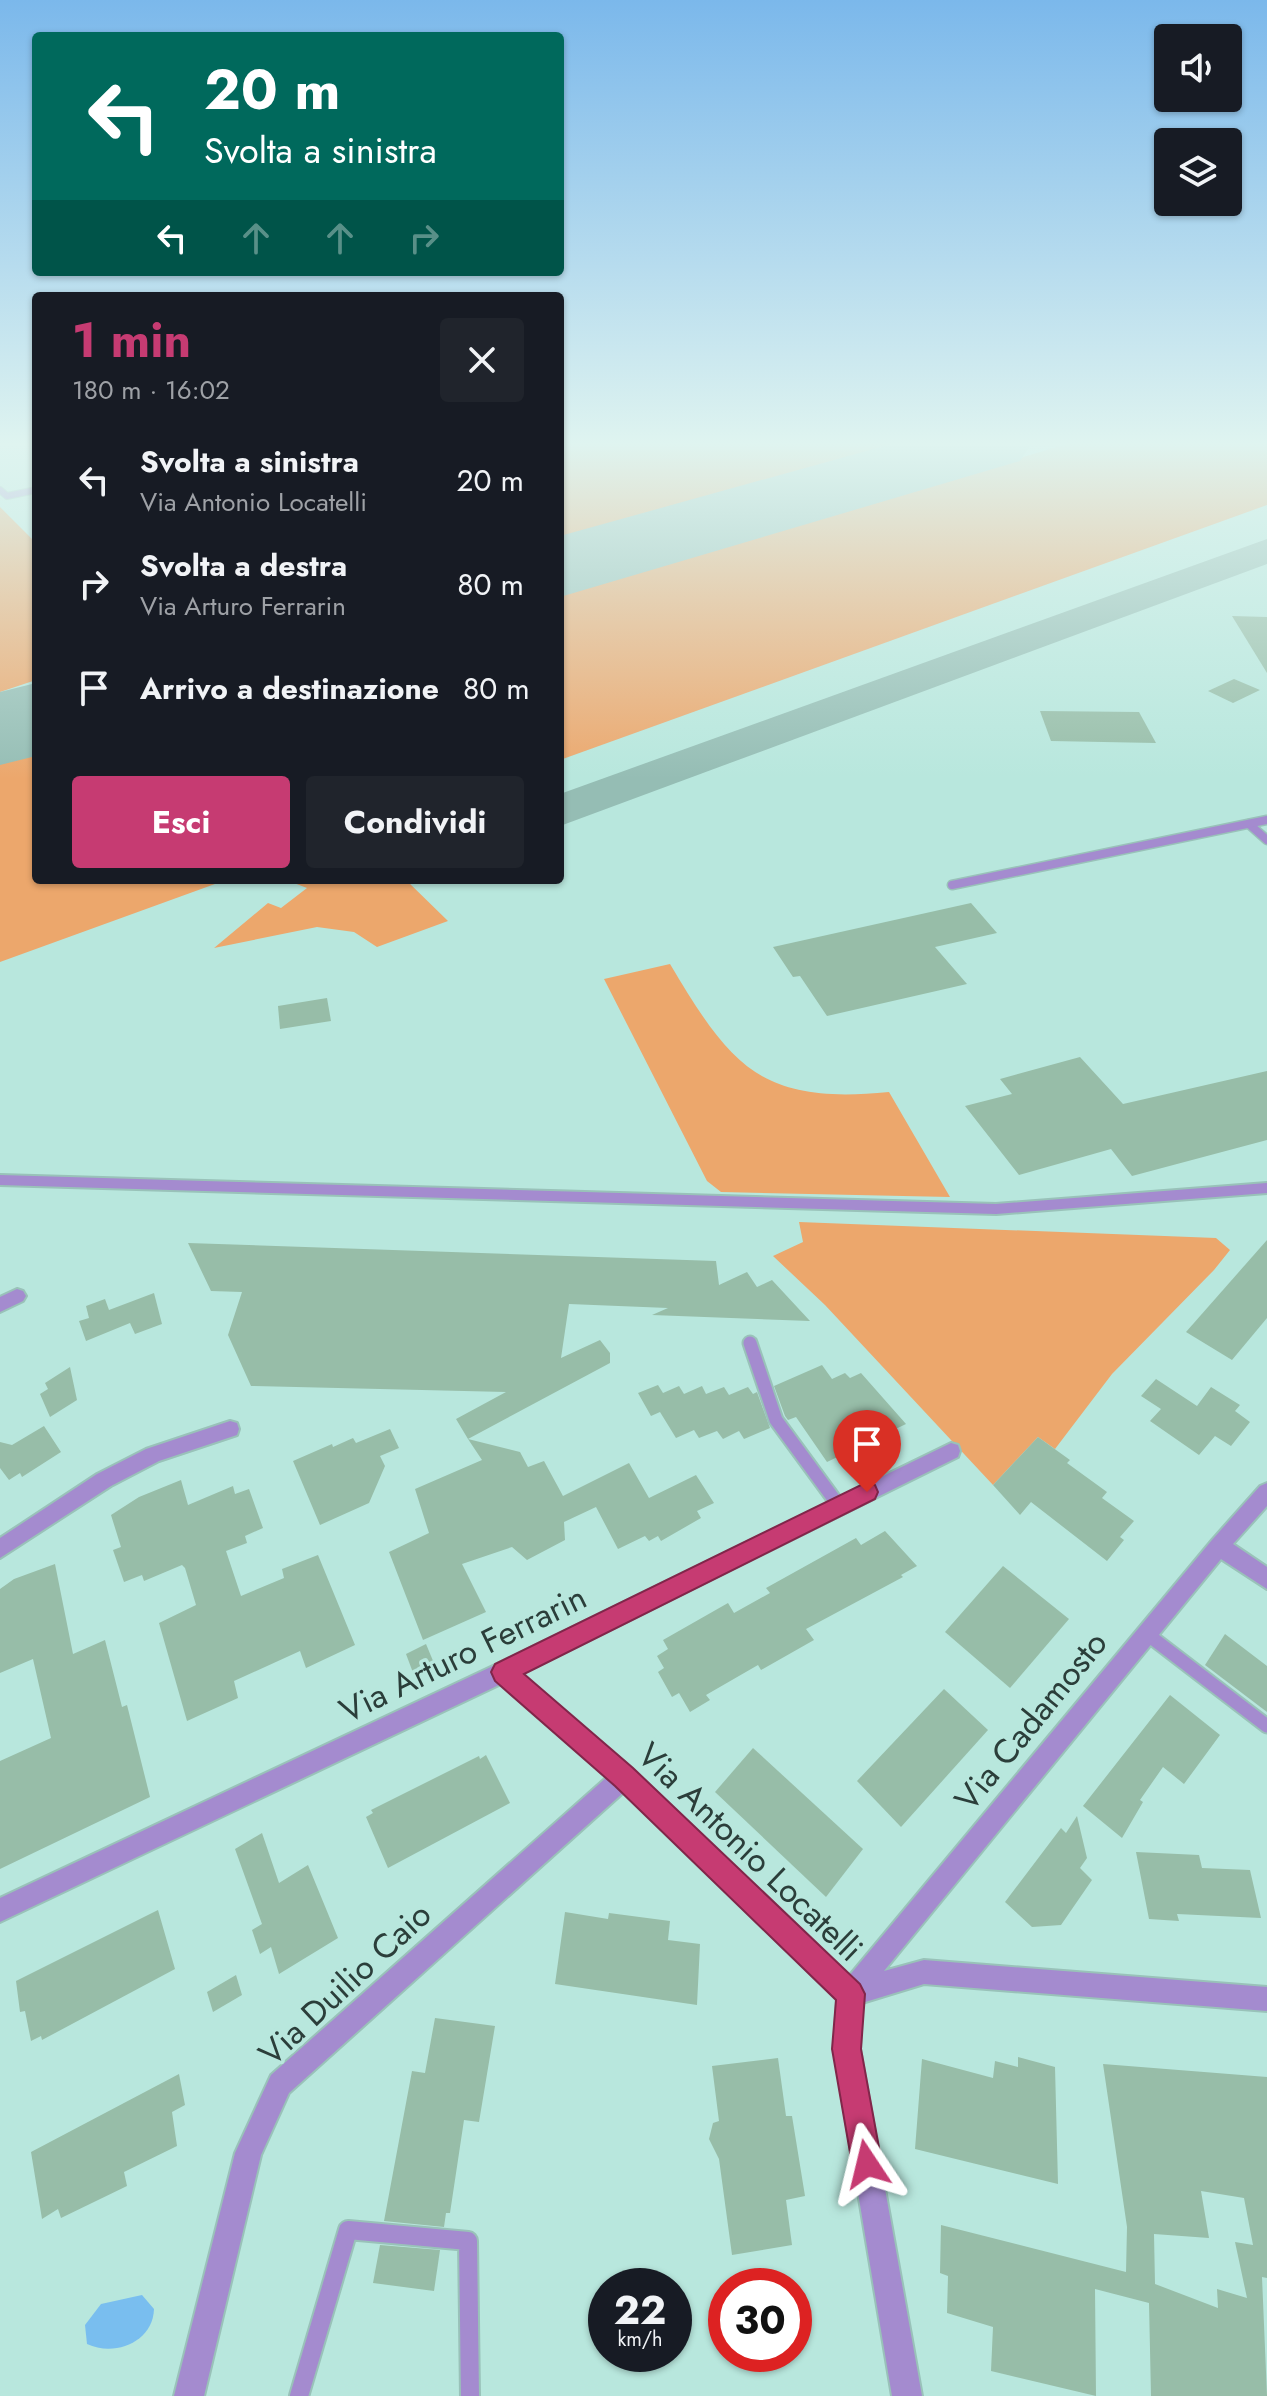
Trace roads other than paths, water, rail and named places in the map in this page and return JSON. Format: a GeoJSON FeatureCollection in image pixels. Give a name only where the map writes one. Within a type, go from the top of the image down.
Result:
{"type":"FeatureCollection","features":[{"type":"Feature","properties":{"kind":"street"},"geometry":{"type":"LineString","coordinates":[[0,1305],[17,1296]]}},
{"type":"Feature","properties":{"kind":"street"},"geometry":{"type":"LineString","coordinates":[[0,1549],[104,1480],[153,1455],[230,1429]]}},
{"type":"Feature","properties":{"kind":"street","name":"Via Arturo Ferrarin"},"geometry":{"type":"LineString","coordinates":[[0,1910],[503,1672],[951,1451]]}},
{"type":"Feature","properties":{"kind":"street","name":"Via Cadamosto"},"geometry":{"type":"LineString","coordinates":[[850,1994],[1219,1546],[1267,1492]]}},
{"type":"Feature","properties":{"kind":"street"},"geometry":{"type":"LineString","coordinates":[[1219,1546],[1267,1579]]}},
{"type":"Feature","properties":{"kind":"street","name":"Via Antonio Locatelli"},"geometry":{"type":"LineString","coordinates":[[503,1672],[624,1777],[850,1994],[924,1972],[1267,1999]]}},
{"type":"Feature","properties":{"kind":"street","name":"Via Duilio Caio"},"geometry":{"type":"LineString","coordinates":[[189,2396],[248,2153],[280,2084],[624,1777]]}},
{"type":"Feature","properties":{"kind":"street"},"geometry":{"type":"LineString","coordinates":[[850,1994],[847,2049],[907,2396]]}},
{"type":"Feature","properties":{"kind":"lane"},"geometry":{"type":"LineString","coordinates":[[952,885],[1267,820]]}},
{"type":"Feature","properties":{"kind":"lane"},"geometry":{"type":"LineString","coordinates":[[1249,824],[1267,840]]}},
{"type":"Feature","properties":{"kind":"lane"},"geometry":{"type":"LineString","coordinates":[[0,1180],[996,1209],[1267,1188]]}},
{"type":"Feature","properties":{"kind":"lane"},"geometry":{"type":"LineString","coordinates":[[750,1343],[776,1420],[839,1506]]}},
{"type":"Feature","properties":{"kind":"lane"},"geometry":{"type":"LineString","coordinates":[[1147,1634],[1267,1726]]}},
{"type":"Feature","properties":{"kind":"lane"},"geometry":{"type":"LineString","coordinates":[[299,2396],[348,2230],[468,2241],[470,2396]]}},
{"type":"Feature","properties":{"kind":"water"},"geometry":{"type":"Polygon","coordinates":[[[142,2295],[154,2309],[152,2321],[140,2338],[131,2344],[109,2349],[87,2344],[85,2325],[101,2304],[142,2295]]]}}]}
